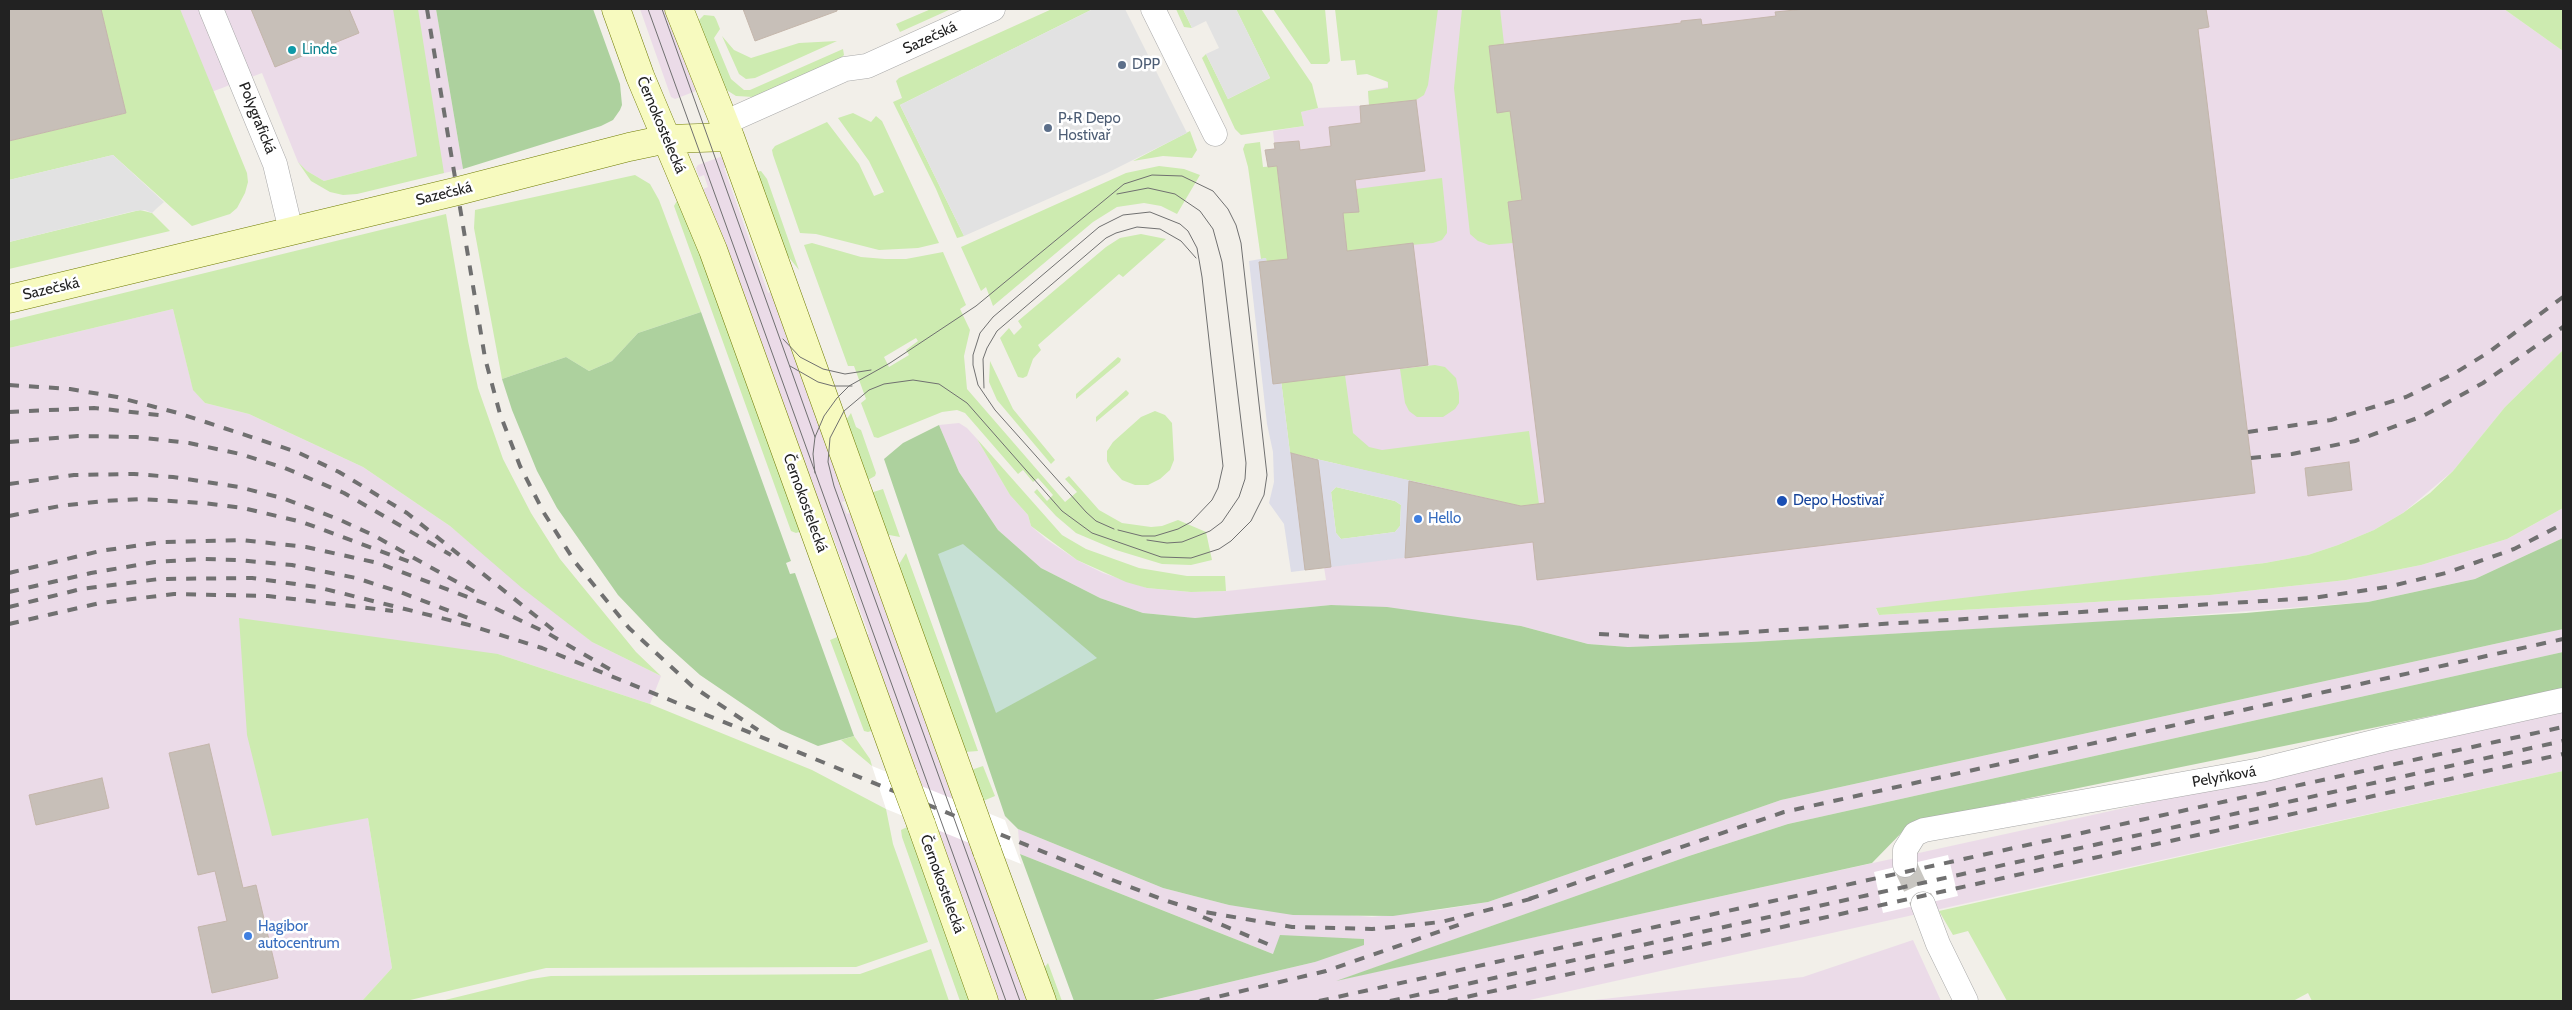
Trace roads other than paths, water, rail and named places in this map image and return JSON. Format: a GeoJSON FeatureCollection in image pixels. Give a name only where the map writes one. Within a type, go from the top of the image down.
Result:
{"type":"FeatureCollection","features":[{"type":"Feature","properties":{"kind":"main road","name":"Černokostelecká"},"geometry":{"type":"LineString","coordinates":[[616,9],[640,76],[714,250],[984,1001]]}},
{"type":"Feature","properties":{"kind":"main road"},"geometry":{"type":"LineString","coordinates":[[634,9],[676,117],[686,132],[714,133]]}},
{"type":"Feature","properties":{"kind":"main road"},"geometry":{"type":"LineString","coordinates":[[679,9],[714,133],[970,804],[1042,1001]]}},
{"type":"Feature","properties":{"kind":"main road","name":"Sazečská"},"geometry":{"type":"LineString","coordinates":[[9,299],[667,138],[714,133]]}},
{"type":"Feature","properties":{"kind":"street","name":"Polygrafická"},"geometry":{"type":"LineString","coordinates":[[211,9],[276,164],[291,231]]}},
{"type":"Feature","properties":{"kind":"street","name":"Sazečská"},"geometry":{"type":"LineString","coordinates":[[714,133],[850,83],[867,66],[993,9]]}},
{"type":"Feature","properties":{"kind":"street"},"geometry":{"type":"LineString","coordinates":[[1153,9],[1215,134]]}},
{"type":"Feature","properties":{"kind":"street","name":"Pelyňková"},"geometry":{"type":"LineString","coordinates":[[1907,854],[1914,834],[1924,830],[2262,770],[2563,700]]}},
{"type":"Feature","properties":{"kind":"street"},"geometry":{"type":"LineString","coordinates":[[1923,904],[1938,944],[1966,1001]]}},
{"type":"Feature","properties":{"kind":"tunnel"},"geometry":{"type":"LineString","coordinates":[[1905,865],[1923,904]]}},
{"type":"Feature","properties":{"kind":"tram line"},"geometry":{"type":"LineString","coordinates":[[648,9],[1006,1001]]}},
{"type":"Feature","properties":{"kind":"tram line"},"geometry":{"type":"LineString","coordinates":[[662,9],[815,437]]}},
{"type":"Feature","properties":{"kind":"tram line"},"geometry":{"type":"LineString","coordinates":[[815,473],[813,454],[815,437],[824,416],[837,398],[849,386],[890,363],[976,306],[1124,184],[1152,175],[1182,176],[1213,191],[1228,209],[1236,225],[1241,243],[1267,475],[1264,495],[1251,521],[1231,541],[1219,549],[1191,558],[1161,557],[1092,533],[1062,511],[967,403],[939,384],[913,380],[884,384],[869,390],[844,411],[830,438],[828,462],[834,486],[1020,1001]]}},
{"type":"Feature","properties":{"kind":"tram line"},"geometry":{"type":"LineString","coordinates":[[1117,194],[1148,188],[1175,194],[1200,211],[1213,229],[1222,262],[1246,463],[1245,479],[1239,497],[1222,522],[1210,531],[1182,542],[1167,543],[1147,540]]}},
{"type":"Feature","properties":{"kind":"tram line"},"geometry":{"type":"LineString","coordinates":[[1114,529],[1096,521],[1086,512],[995,410],[978,385],[973,365],[973,355],[980,333],[993,317],[1099,227],[1123,215],[1150,212],[1180,224],[1188,231],[1197,248],[1202,277],[1223,466],[1218,488],[1212,500],[1191,522],[1178,529],[1155,536],[1142,536],[1118,530]]}},
{"type":"Feature","properties":{"kind":"tram line"},"geometry":{"type":"LineString","coordinates":[[984,388],[983,359],[997,331],[1106,238],[1137,227],[1160,229],[1181,241],[1196,258]]}},
{"type":"Feature","properties":{"kind":"tram line"},"geometry":{"type":"LineString","coordinates":[[783,339],[800,357],[823,369],[845,374],[871,370]]}},
{"type":"Feature","properties":{"kind":"tram line"},"geometry":{"type":"LineString","coordinates":[[790,366],[818,382],[833,386],[852,386]]}},
{"type":"Feature","properties":{"kind":"railway"},"geometry":{"type":"LineString","coordinates":[[427,9],[485,358],[500,414],[520,466],[544,513],[575,562],[629,628],[692,686],[758,730]]}},
{"type":"Feature","properties":{"kind":"railway"},"geometry":{"type":"LineString","coordinates":[[2248,432],[2331,420],[2406,397],[2455,373],[2489,352],[2563,297]]}},
{"type":"Feature","properties":{"kind":"railway"},"geometry":{"type":"LineString","coordinates":[[2251,458],[2292,454],[2355,441],[2423,416],[2483,383],[2563,327]]}},
{"type":"Feature","properties":{"kind":"railway"},"geometry":{"type":"LineString","coordinates":[[9,385],[70,389],[117,397],[178,413],[297,452],[339,472],[407,513],[557,633]]}},
{"type":"Feature","properties":{"kind":"railway"},"geometry":{"type":"LineString","coordinates":[[9,412],[94,408],[168,416]]}},
{"type":"Feature","properties":{"kind":"railway"},"geometry":{"type":"LineString","coordinates":[[9,442],[78,436],[136,437],[189,443],[240,454],[285,468],[344,493],[451,555]]}},
{"type":"Feature","properties":{"kind":"railway"},"geometry":{"type":"LineString","coordinates":[[9,484],[74,475],[134,474],[173,477],[239,487],[282,498],[338,519],[373,535],[482,596]]}},
{"type":"Feature","properties":{"kind":"railway"},"geometry":{"type":"LineString","coordinates":[[9,516],[60,506],[104,501],[140,499],[203,503],[243,508],[302,522],[410,562]]}},
{"type":"Feature","properties":{"kind":"railway"},"geometry":{"type":"LineString","coordinates":[[1599,634],[1653,637],[1700,635],[2313,598],[2387,587],[2446,573],[2514,549],[2563,524]]}},
{"type":"Feature","properties":{"kind":"railway"},"geometry":{"type":"LineString","coordinates":[[9,573],[100,551],[162,542],[242,540],[306,547],[378,563],[486,604],[549,634],[618,674]]}},
{"type":"Feature","properties":{"kind":"railway"},"geometry":{"type":"LineString","coordinates":[[9,592],[91,573],[155,562],[204,559],[237,560],[292,565],[356,578],[400,592],[468,618]]}},
{"type":"Feature","properties":{"kind":"railway"},"geometry":{"type":"LineString","coordinates":[[9,607],[81,589],[159,579],[252,578],[317,587],[469,625],[542,648],[1115,881],[1199,911],[1292,927],[1372,929],[1441,922],[1534,898]]}},
{"type":"Feature","properties":{"kind":"railway"},"geometry":{"type":"LineString","coordinates":[[9,624],[100,603],[174,594],[268,596],[393,611]]}},
{"type":"Feature","properties":{"kind":"railway"},"geometry":{"type":"LineString","coordinates":[[1529,899],[1784,812],[2563,639]]}},
{"type":"Feature","properties":{"kind":"railway"},"geometry":{"type":"LineString","coordinates":[[1319,1001],[2563,727]]}},
{"type":"Feature","properties":{"kind":"railway"},"geometry":{"type":"LineString","coordinates":[[1390,1001],[2563,741]]}},
{"type":"Feature","properties":{"kind":"railway"},"geometry":{"type":"LineString","coordinates":[[1448,1001],[2563,754]]}},
{"type":"Feature","properties":{"kind":"railway"},"geometry":{"type":"LineString","coordinates":[[1203,917],[1270,945]]}},
{"type":"Feature","properties":{"kind":"railway"},"geometry":{"type":"LineString","coordinates":[[1200,1001],[1326,971],[1461,924]]}},
{"type":"Feature","properties":{"kind":"place","name":"Linde"},"geometry":{"type":"Point","coordinates":[292,50]}},
{"type":"Feature","properties":{"kind":"place","name":"DPP"},"geometry":{"type":"Point","coordinates":[1122,65]}},
{"type":"Feature","properties":{"kind":"place","name":"P+R Depo Hostivař"},"geometry":{"type":"Point","coordinates":[1048,128]}},
{"type":"Feature","properties":{"kind":"place","name":"Depo Hostivař"},"geometry":{"type":"Point","coordinates":[1782,501]}},
{"type":"Feature","properties":{"kind":"place","name":"Hello"},"geometry":{"type":"Point","coordinates":[1418,519]}},
{"type":"Feature","properties":{"kind":"place","name":"Hagibor autocentrum"},"geometry":{"type":"Point","coordinates":[248,936]}}]}
